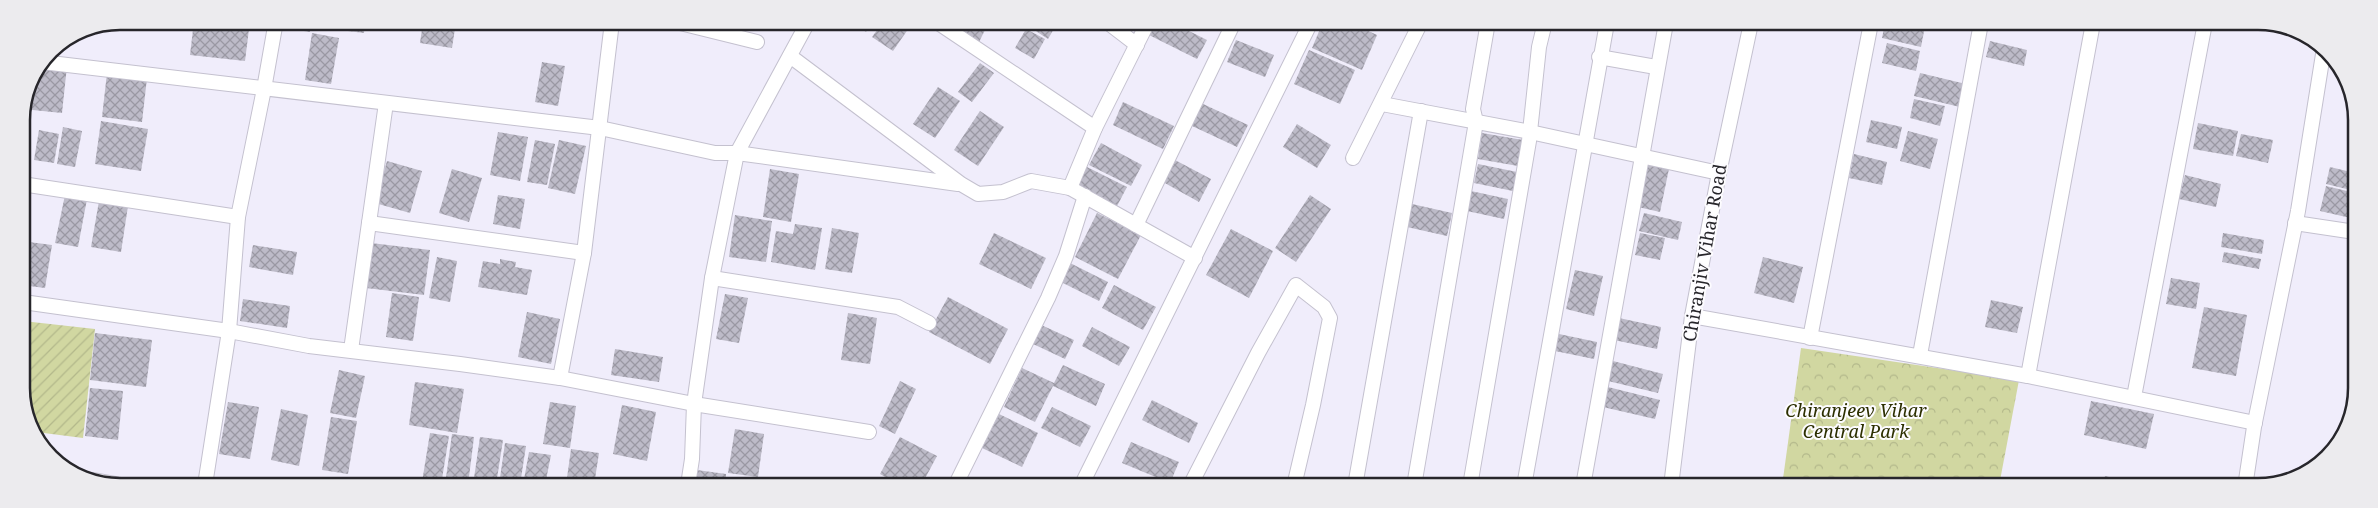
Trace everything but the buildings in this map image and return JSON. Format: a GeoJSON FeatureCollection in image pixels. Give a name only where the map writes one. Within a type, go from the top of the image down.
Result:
{"type":"FeatureCollection","features":[{"type":"Feature","properties":{"kind":"street"},"geometry":{"type":"LineString","coordinates":[[206,478],[229,331],[238,216],[274,30]]}},
{"type":"Feature","properties":{"kind":"street"},"geometry":{"type":"LineString","coordinates":[[560,378],[584,253],[611,30]]}},
{"type":"Feature","properties":{"kind":"street"},"geometry":{"type":"LineString","coordinates":[[708,30],[757,42]]}},
{"type":"Feature","properties":{"kind":"street"},"geometry":{"type":"LineString","coordinates":[[689,478],[692,459],[694,404],[712,278],[737,153],[804,30]]}},
{"type":"Feature","properties":{"kind":"street"},"geometry":{"type":"LineString","coordinates":[[949,30],[1095,128]]}},
{"type":"Feature","properties":{"kind":"street"},"geometry":{"type":"LineString","coordinates":[[1117,30],[1137,45]]}},
{"type":"Feature","properties":{"kind":"street"},"geometry":{"type":"LineString","coordinates":[[1070,188],[1095,128],[1144,30]]}},
{"type":"Feature","properties":{"kind":"street"},"geometry":{"type":"LineString","coordinates":[[1136,225],[1230,30]]}},
{"type":"Feature","properties":{"kind":"street"},"geometry":{"type":"LineString","coordinates":[[1085,478],[1307,30]]}},
{"type":"Feature","properties":{"kind":"street"},"geometry":{"type":"LineString","coordinates":[[1353,158],[1382,104],[1416,30]]}},
{"type":"Feature","properties":{"kind":"street"},"geometry":{"type":"LineString","coordinates":[[1415,478],[1476,122],[1473,110],[1487,30]]}},
{"type":"Feature","properties":{"kind":"street"},"geometry":{"type":"LineString","coordinates":[[1471,478],[1530,132],[1539,47],[1543,30]]}},
{"type":"Feature","properties":{"kind":"street"},"geometry":{"type":"LineString","coordinates":[[1525,478],[1604,30]]}},
{"type":"Feature","properties":{"kind":"street"},"geometry":{"type":"LineString","coordinates":[[1584,478],[1656,67],[1664,30]]}},
{"type":"Feature","properties":{"kind":"street","name":"Chiranjiv Vihar Road"},"geometry":{"type":"LineString","coordinates":[[1672,478],[1692,316],[1719,174],[1750,30]]}},
{"type":"Feature","properties":{"kind":"street"},"geometry":{"type":"LineString","coordinates":[[1810,338],[1869,30]]}},
{"type":"Feature","properties":{"kind":"street"},"geometry":{"type":"LineString","coordinates":[[1920,356],[1980,30]]}},
{"type":"Feature","properties":{"kind":"street"},"geometry":{"type":"LineString","coordinates":[[2028,376],[2092,30]]}},
{"type":"Feature","properties":{"kind":"street"},"geometry":{"type":"LineString","coordinates":[[2134,397],[2204,30]]}},
{"type":"Feature","properties":{"kind":"street"},"geometry":{"type":"LineString","coordinates":[[790,56],[961,184],[978,194],[1003,192],[1031,181],[1070,188],[1195,258]]}},
{"type":"Feature","properties":{"kind":"street"},"geometry":{"type":"LineString","coordinates":[[1599,57],[1656,67]]}},
{"type":"Feature","properties":{"kind":"street"},"geometry":{"type":"LineString","coordinates":[[2245,478],[2295,223],[2323,57]]}},
{"type":"Feature","properties":{"kind":"street"},"geometry":{"type":"LineString","coordinates":[[51,63],[600,128],[715,153],[737,153],[961,184]]}},
{"type":"Feature","properties":{"kind":"street"},"geometry":{"type":"LineString","coordinates":[[350,350],[386,103]]}},
{"type":"Feature","properties":{"kind":"street"},"geometry":{"type":"LineString","coordinates":[[1382,104],[1586,143],[1719,174]]}},
{"type":"Feature","properties":{"kind":"street"},"geometry":{"type":"LineString","coordinates":[[1356,478],[1421,111]]}},
{"type":"Feature","properties":{"kind":"street"},"geometry":{"type":"LineString","coordinates":[[30,185],[238,216]]}},
{"type":"Feature","properties":{"kind":"street"},"geometry":{"type":"LineString","coordinates":[[959,478],[1048,298],[1066,256],[1085,196]]}},
{"type":"Feature","properties":{"kind":"street"},"geometry":{"type":"LineString","coordinates":[[369,223],[584,253]]}},
{"type":"Feature","properties":{"kind":"street"},"geometry":{"type":"LineString","coordinates":[[2295,223],[2348,231]]}},
{"type":"Feature","properties":{"kind":"street"},"geometry":{"type":"LineString","coordinates":[[712,278],[898,307],[929,323]]}},
{"type":"Feature","properties":{"kind":"street"},"geometry":{"type":"LineString","coordinates":[[1194,478],[1258,353],[1296,285],[1324,307],[1330,318],[1313,405],[1296,478]]}},
{"type":"Feature","properties":{"kind":"street"},"geometry":{"type":"LineString","coordinates":[[30,303],[229,331],[309,346],[560,378],[694,404],[869,432]]}},
{"type":"Feature","properties":{"kind":"street"},"geometry":{"type":"LineString","coordinates":[[1692,316],[2028,376],[2255,424]]}},
{"type":"Feature","properties":{"kind":"green space"},"geometry":{"type":"Polygon","coordinates":[[[30,322],[95,329],[83,438],[42,433],[39,428],[31,400],[30,322]]]}},
{"type":"Feature","properties":{"kind":"green space","name":"Chiranjeev Vihar Central Park"},"geometry":{"type":"Polygon","coordinates":[[[1801,348],[2019,380],[2001,478],[1783,478],[1801,348]]]}}]}
